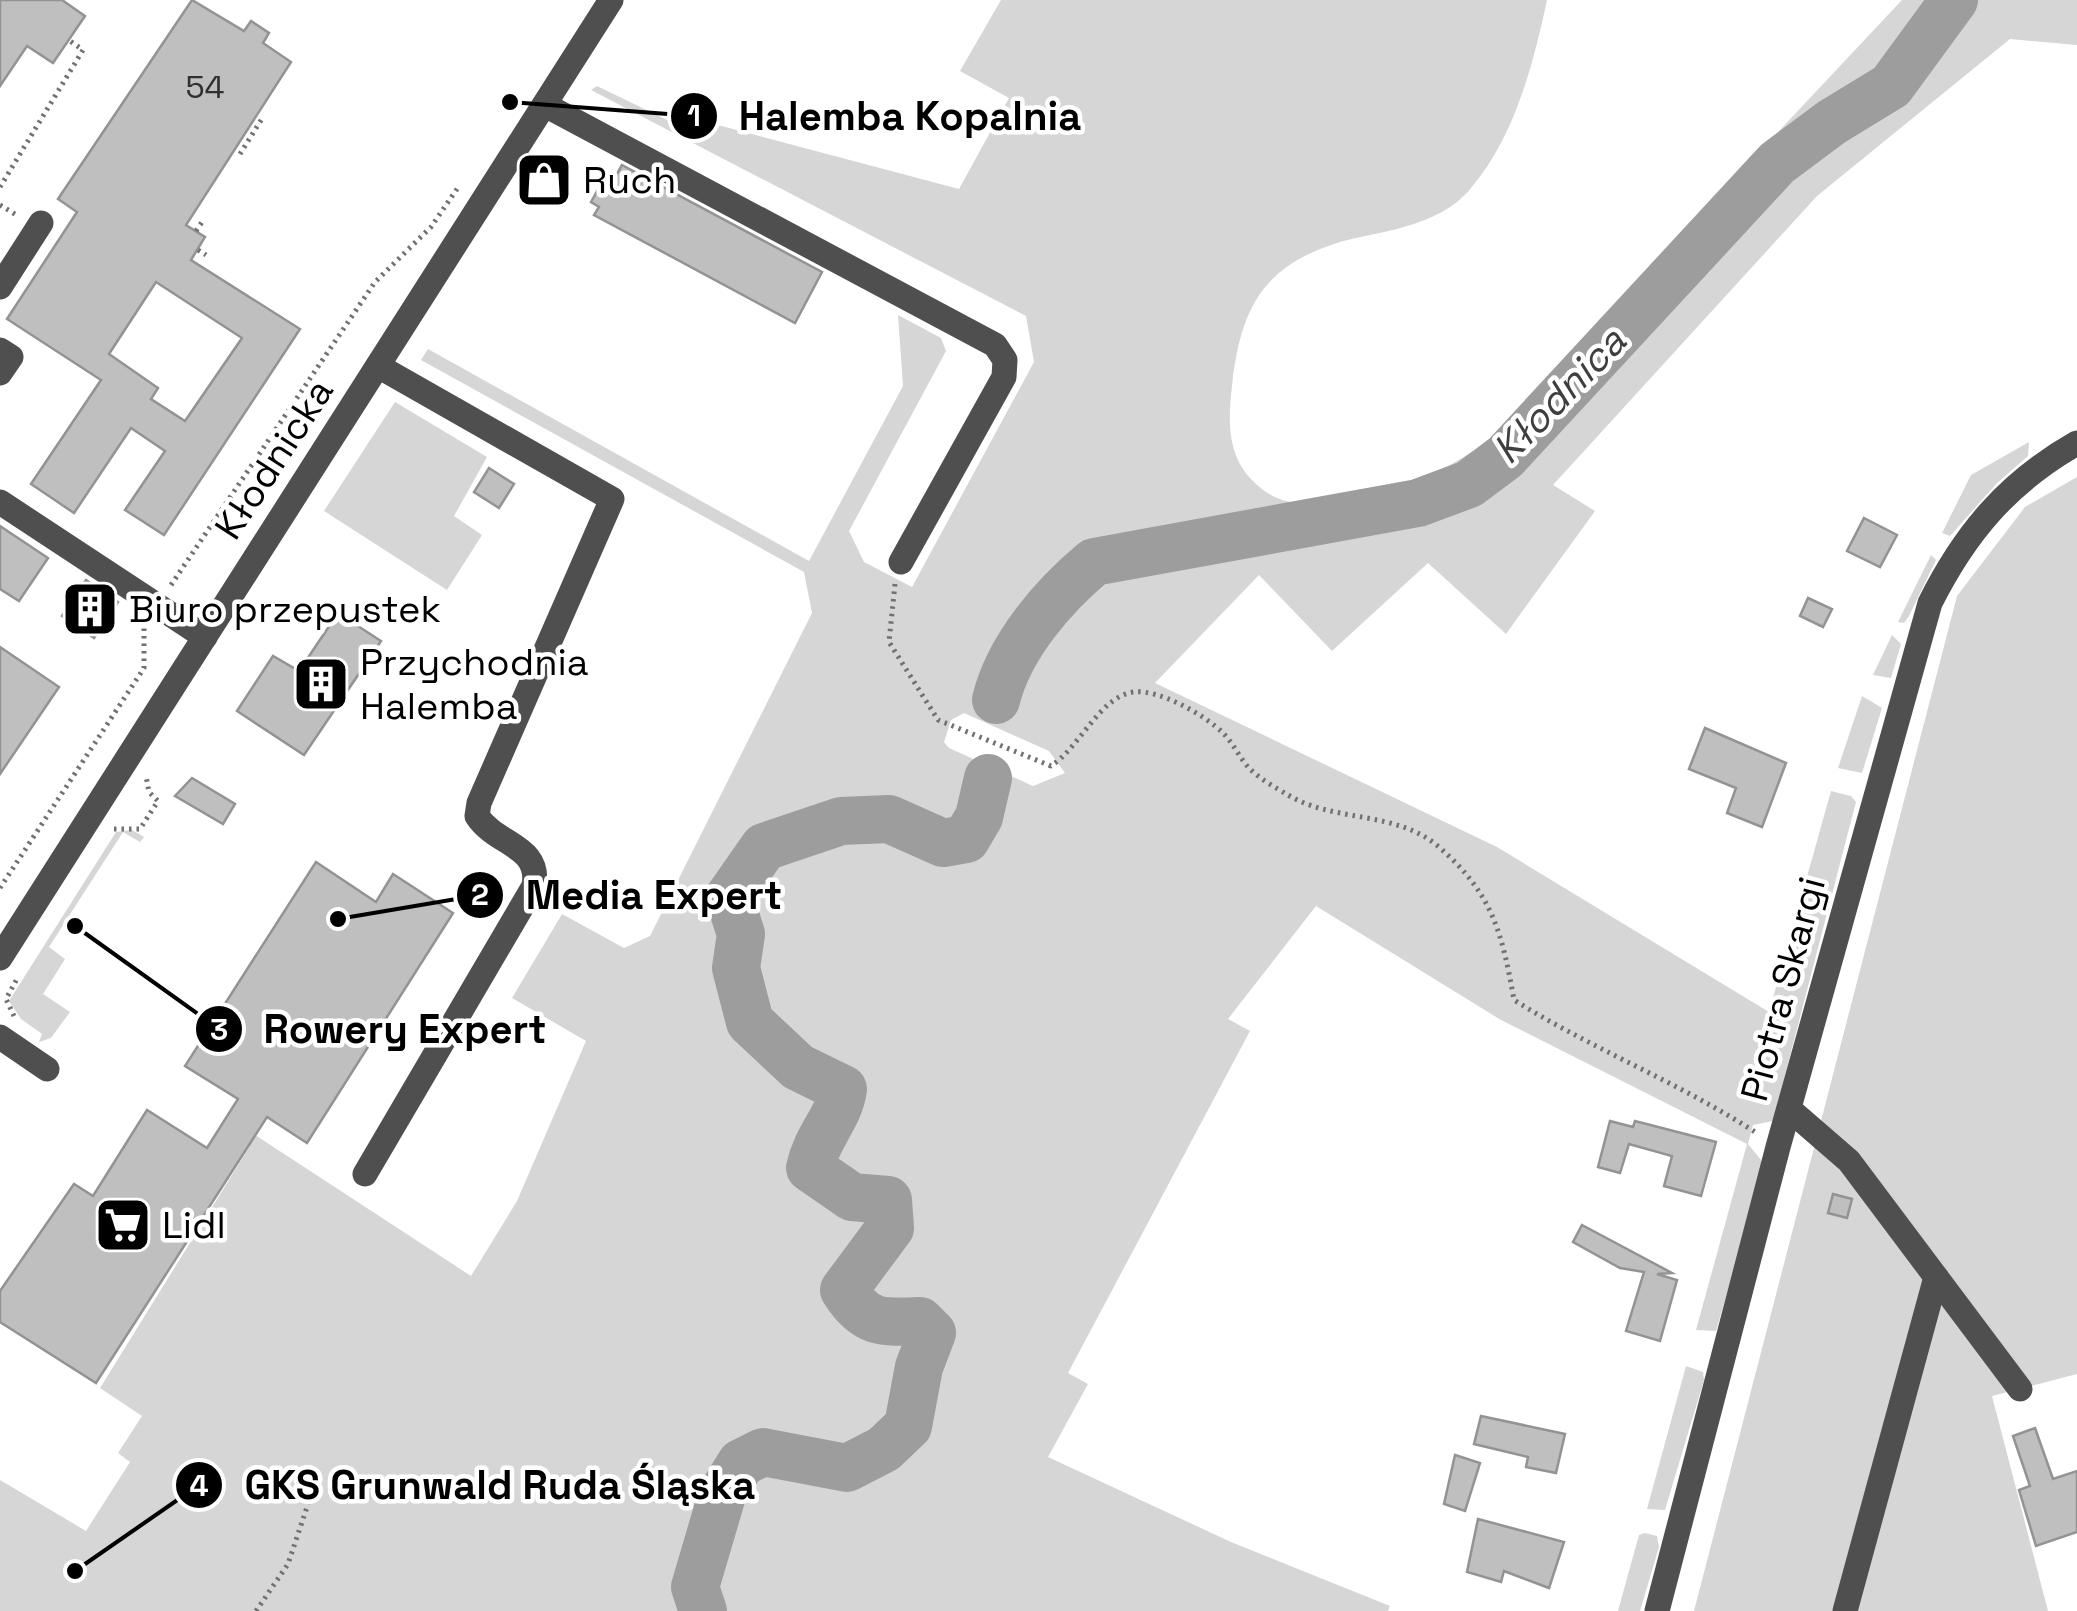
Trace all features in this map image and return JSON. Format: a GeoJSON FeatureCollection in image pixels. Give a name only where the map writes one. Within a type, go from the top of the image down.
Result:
{"type":"FeatureCollection","features":[{"type":"Feature","properties":{"kind":"street","name":"Kłodnicka"},"geometry":{"type":"LineString","coordinates":[[10,965],[205,637],[611,0]]}},
{"type":"Feature","properties":{"kind":"street"},"geometry":{"type":"LineString","coordinates":[[544,105],[995,345],[1005,360],[1004,377],[902,562]]}},
{"type":"Feature","properties":{"kind":"street"},"geometry":{"type":"LineString","coordinates":[[0,287],[41,223]]}},
{"type":"Feature","properties":{"kind":"street"},"geometry":{"type":"LineString","coordinates":[[0,350],[11,358],[0,373]]}},
{"type":"Feature","properties":{"kind":"street"},"geometry":{"type":"LineString","coordinates":[[365,1174],[534,886],[537,868],[530,856],[486,830],[478,816],[480,802],[612,499],[378,366]]}},
{"type":"Feature","properties":{"kind":"street","name":"Piotra Skargi"},"geometry":{"type":"LineString","coordinates":[[1657,1611],[1778,1147],[1930,603],[1964,541],[1990,508],[2024,477],[2077,443]]}},
{"type":"Feature","properties":{"kind":"street"},"geometry":{"type":"LineString","coordinates":[[0,502],[205,637]]}},
{"type":"Feature","properties":{"kind":"street"},"geometry":{"type":"LineString","coordinates":[[10,1044],[48,1069]]}},
{"type":"Feature","properties":{"kind":"street"},"geometry":{"type":"LineString","coordinates":[[1789,1109],[1849,1160],[2020,1389]]}},
{"type":"Feature","properties":{"kind":"street"},"geometry":{"type":"LineString","coordinates":[[1845,1611],[1936,1277]]}},
{"type":"Feature","properties":{"kind":"path"},"geometry":{"type":"LineString","coordinates":[[0,187],[83,50],[70,40]]}},
{"type":"Feature","properties":{"kind":"path"},"geometry":{"type":"LineString","coordinates":[[240,154],[248,133],[263,117]]}},
{"type":"Feature","properties":{"kind":"path"},"geometry":{"type":"LineString","coordinates":[[0,888],[144,668],[144,626],[157,606],[375,282],[431,227],[469,171]]}},
{"type":"Feature","properties":{"kind":"path"},"geometry":{"type":"LineString","coordinates":[[196,232],[202,222]]}},
{"type":"Feature","properties":{"kind":"path"},"geometry":{"type":"LineString","coordinates":[[198,250],[206,256]]}},
{"type":"Feature","properties":{"kind":"path"},"geometry":{"type":"LineString","coordinates":[[902,562],[888,618],[889,642],[938,720],[1051,766],[1086,733],[1101,708],[1118,695],[1153,694],[1220,729],[1248,768],[1292,797],[1328,810],[1404,826],[1437,845],[1478,888],[1502,931],[1514,1000],[1581,1042],[1692,1093],[1778,1147]]}},
{"type":"Feature","properties":{"kind":"path"},"geometry":{"type":"LineString","coordinates":[[104,845],[114,829],[140,829],[158,801],[149,792],[146,775]]}},
{"type":"Feature","properties":{"kind":"path"},"geometry":{"type":"LineString","coordinates":[[10,965],[6,1000],[14,1017],[32,1033],[10,1044]]}},
{"type":"Feature","properties":{"kind":"path"},"geometry":{"type":"LineString","coordinates":[[256,1611],[288,1564],[308,1504]]}},
{"type":"Feature","properties":{"kind":"shaded area"},"geometry":{"type":"Polygon","coordinates":[[[1001,0],[1547,0],[1511,123],[1486,168],[1465,195],[1425,220],[1309,254],[1271,280],[1248,315],[1231,398],[1231,436],[1237,459],[1251,479],[1271,495],[1292,502],[1315,503],[1400,487],[1450,465],[1486,443],[1902,0],[2077,0],[2077,45],[2010,39],[1817,196],[1553,485],[1595,511],[1506,634],[1428,563],[1332,651],[1259,575],[1155,683],[1497,847],[1769,1012],[1831,791],[1851,796],[1856,802],[1773,1121],[1753,1125],[1748,1144],[1761,1160],[1762,1172],[1716,1331],[1696,1330],[1747,1144],[1501,1020],[1316,906],[1228,1019],[1250,1031],[1068,1373],[1088,1384],[1048,1457],[1231,1542],[1390,1606],[1388,1611],[0,1611],[0,1480],[86,1531],[130,1462],[118,1453],[142,1416],[100,1388],[250,1146],[241,1139],[246,1129],[471,1276],[517,1201],[586,1041],[512,998],[562,914],[624,948],[650,936],[812,613],[804,572],[421,360],[428,349],[809,561],[903,386],[898,315],[941,338],[946,351],[849,531],[864,562],[912,587],[1034,362],[1026,316],[591,90],[597,86],[692,132],[699,120],[959,189],[1009,98],[960,71],[1001,0]],[[964,713],[951,720],[944,742],[949,748],[1033,786],[1065,773],[1049,751],[964,713]]]}},
{"type":"Feature","properties":{"kind":"shaded area"},"geometry":{"type":"Polygon","coordinates":[[[395,402],[487,457],[454,516],[482,535],[447,590],[324,511],[395,402]]]}},
{"type":"Feature","properties":{"kind":"shaded area"},"geometry":{"type":"Polygon","coordinates":[[[2029,442],[2028,456],[1997,483],[1950,536],[1942,533],[1971,475],[2029,442]]]}},
{"type":"Feature","properties":{"kind":"shaded area"},"geometry":{"type":"Polygon","coordinates":[[[2077,477],[2077,1374],[1992,1396],[2048,1611],[1694,1611],[1957,596],[2025,507],[2077,477]]]}},
{"type":"Feature","properties":{"kind":"shaded area"},"geometry":{"type":"Polygon","coordinates":[[[1931,555],[1936,560],[1909,616],[1904,623],[1898,622],[1931,555]]]}},
{"type":"Feature","properties":{"kind":"shaded area"},"geometry":{"type":"Polygon","coordinates":[[[1892,635],[1901,644],[1891,678],[1873,675],[1892,635]]]}},
{"type":"Feature","properties":{"kind":"shaded area"},"geometry":{"type":"Polygon","coordinates":[[[1862,696],[1882,708],[1862,773],[1838,768],[1862,696]]]}},
{"type":"Feature","properties":{"kind":"shaded area"},"geometry":{"type":"Polygon","coordinates":[[[132,830],[144,837],[140,842],[123,832],[49,947],[65,959],[43,994],[70,1012],[51,1038],[39,1042],[42,1034],[21,1019],[9,1001],[116,832],[132,830]]]}},
{"type":"Feature","properties":{"kind":"shaded area"},"geometry":{"type":"Polygon","coordinates":[[[1686,1366],[1703,1372],[1704,1380],[1665,1510],[1647,1509],[1686,1366]]]}},
{"type":"Feature","properties":{"kind":"shaded area"},"geometry":{"type":"Polygon","coordinates":[[[1639,1535],[1657,1536],[1659,1547],[1640,1611],[1618,1611],[1639,1535]]]}},
{"type":"Feature","properties":{"kind":"building"},"geometry":{"type":"Polygon","coordinates":[[[0,0],[62,0],[85,16],[53,63],[27,46],[0,86],[0,0]]]}},
{"type":"Feature","properties":{"kind":"building"},"geometry":{"type":"Polygon","coordinates":[[[192,0],[244,31],[251,21],[269,33],[263,43],[291,62],[186,225],[205,237],[191,260],[300,329],[164,535],[125,510],[165,451],[131,428],[74,513],[31,484],[101,380],[7,319],[77,212],[58,199],[192,0]],[[156,282],[109,354],[158,388],[151,399],[185,421],[242,338],[156,282]]]}},
{"type":"Feature","properties":{"kind":"building"},"geometry":{"type":"Polygon","coordinates":[[[622,165],[822,272],[795,323],[594,215],[599,207],[591,202],[606,175],[614,179],[622,165]]]}},
{"type":"Feature","properties":{"kind":"building"},"geometry":{"type":"Polygon","coordinates":[[[489,468],[514,484],[499,508],[474,492],[489,468]]]}},
{"type":"Feature","properties":{"kind":"building"},"geometry":{"type":"Polygon","coordinates":[[[1864,518],[1897,535],[1880,567],[1847,551],[1864,518]]]}},
{"type":"Feature","properties":{"kind":"building"},"geometry":{"type":"Polygon","coordinates":[[[0,526],[48,558],[19,601],[0,589],[0,526]]]}},
{"type":"Feature","properties":{"kind":"building","name":"Biuro przepustek"},"geometry":{"type":"Polygon","coordinates":[[[86,580],[118,602],[94,638],[62,616],[86,580]]]}},
{"type":"Feature","properties":{"kind":"building"},"geometry":{"type":"Polygon","coordinates":[[[1808,598],[1832,609],[1823,627],[1800,616],[1808,598]]]}},
{"type":"Feature","properties":{"kind":"building","name":"Przychodnia Halemba"},"geometry":{"type":"Polygon","coordinates":[[[338,613],[381,641],[304,755],[237,711],[273,656],[299,671],[338,613]]]}},
{"type":"Feature","properties":{"kind":"building"},"geometry":{"type":"Polygon","coordinates":[[[0,647],[59,687],[0,774],[0,647]]]}},
{"type":"Feature","properties":{"kind":"building"},"geometry":{"type":"Polygon","coordinates":[[[1705,728],[1786,763],[1762,827],[1727,813],[1736,788],[1689,769],[1705,728]]]}},
{"type":"Feature","properties":{"kind":"building"},"geometry":{"type":"Polygon","coordinates":[[[192,778],[235,804],[223,824],[175,796],[192,778]]]}},
{"type":"Feature","properties":{"kind":"building"},"geometry":{"type":"Polygon","coordinates":[[[316,862],[376,902],[393,874],[453,913],[307,1143],[267,1117],[96,1383],[0,1322],[0,1291],[74,1184],[93,1196],[147,1110],[207,1148],[238,1099],[185,1066],[316,862]]]}},
{"type":"Feature","properties":{"kind":"building"},"geometry":{"type":"Polygon","coordinates":[[[1610,1121],[1633,1127],[1635,1121],[1716,1142],[1701,1196],[1664,1186],[1672,1156],[1629,1144],[1620,1173],[1598,1167],[1610,1121]]]}},
{"type":"Feature","properties":{"kind":"building"},"geometry":{"type":"Polygon","coordinates":[[[1833,1194],[1852,1199],[1847,1218],[1828,1213],[1833,1194]]]}},
{"type":"Feature","properties":{"kind":"building"},"geometry":{"type":"Polygon","coordinates":[[[1582,1225],[1672,1273],[1657,1274],[1677,1280],[1660,1341],[1626,1331],[1644,1272],[1620,1268],[1573,1242],[1582,1225]]]}},
{"type":"Feature","properties":{"kind":"building"},"geometry":{"type":"Polygon","coordinates":[[[1481,1416],[1565,1434],[1556,1473],[1526,1467],[1528,1457],[1474,1444],[1481,1416]]]}},
{"type":"Feature","properties":{"kind":"building"},"geometry":{"type":"Polygon","coordinates":[[[2035,1428],[2053,1479],[2077,1471],[2077,1532],[2036,1546],[2019,1490],[2030,1486],[2013,1436],[2035,1428]]]}},
{"type":"Feature","properties":{"kind":"building"},"geometry":{"type":"Polygon","coordinates":[[[1455,1455],[1480,1463],[1465,1511],[1444,1504],[1455,1455]]]}},
{"type":"Feature","properties":{"kind":"building"},"geometry":{"type":"Polygon","coordinates":[[[1478,1519],[1564,1542],[1549,1588],[1504,1571],[1501,1582],[1467,1572],[1478,1519]]]}},
{"type":"Feature","properties":{"kind":"waterway","name":"Kłodnica"},"geometry":{"type":"LineString","coordinates":[[996,700],[1011,661],[1034,624],[1094,562],[1418,503],[1469,484],[1505,457],[1777,163],[1832,122],[1891,86],[1954,0]]}},
{"type":"Feature","properties":{"kind":"waterway","name":"Kłodnica"},"geometry":{"type":"LineString","coordinates":[[703,1611],[695,1587],[723,1492],[741,1463],[763,1452],[847,1468],[884,1449],[908,1426],[919,1367],[932,1333],[920,1321],[885,1321],[867,1315],[844,1290],[890,1228],[888,1200],[852,1197],[810,1168],[843,1089],[798,1067],[750,1022],[736,968],[741,934],[729,897],[764,847],[841,821],[889,819],[943,843],[966,839],[979,817],[988,778]]}},
{"type":"Feature","properties":{"kind":"place","name":"Halemba Kopalnia"},"geometry":{"type":"Point","coordinates":[510,102]}},
{"type":"Feature","properties":{"kind":"place","name":"Ruch"},"geometry":{"type":"Point","coordinates":[544,180]}},
{"type":"Feature","properties":{"kind":"place","name":"Biuro przepustek"},"geometry":{"type":"Point","coordinates":[90,609]}},
{"type":"Feature","properties":{"kind":"place","name":"Przychodnia Halemba"},"geometry":{"type":"Point","coordinates":[321,684]}},
{"type":"Feature","properties":{"kind":"place","name":"Media Expert"},"geometry":{"type":"Point","coordinates":[338,919]}},
{"type":"Feature","properties":{"kind":"place","name":"Rowery Expert"},"geometry":{"type":"Point","coordinates":[75,926]}},
{"type":"Feature","properties":{"kind":"place","name":"Lidl"},"geometry":{"type":"Point","coordinates":[123,1225]}},
{"type":"Feature","properties":{"kind":"place","name":"GKS Grunwald Ruda Śląska"},"geometry":{"type":"Point","coordinates":[75,1571]}}]}
